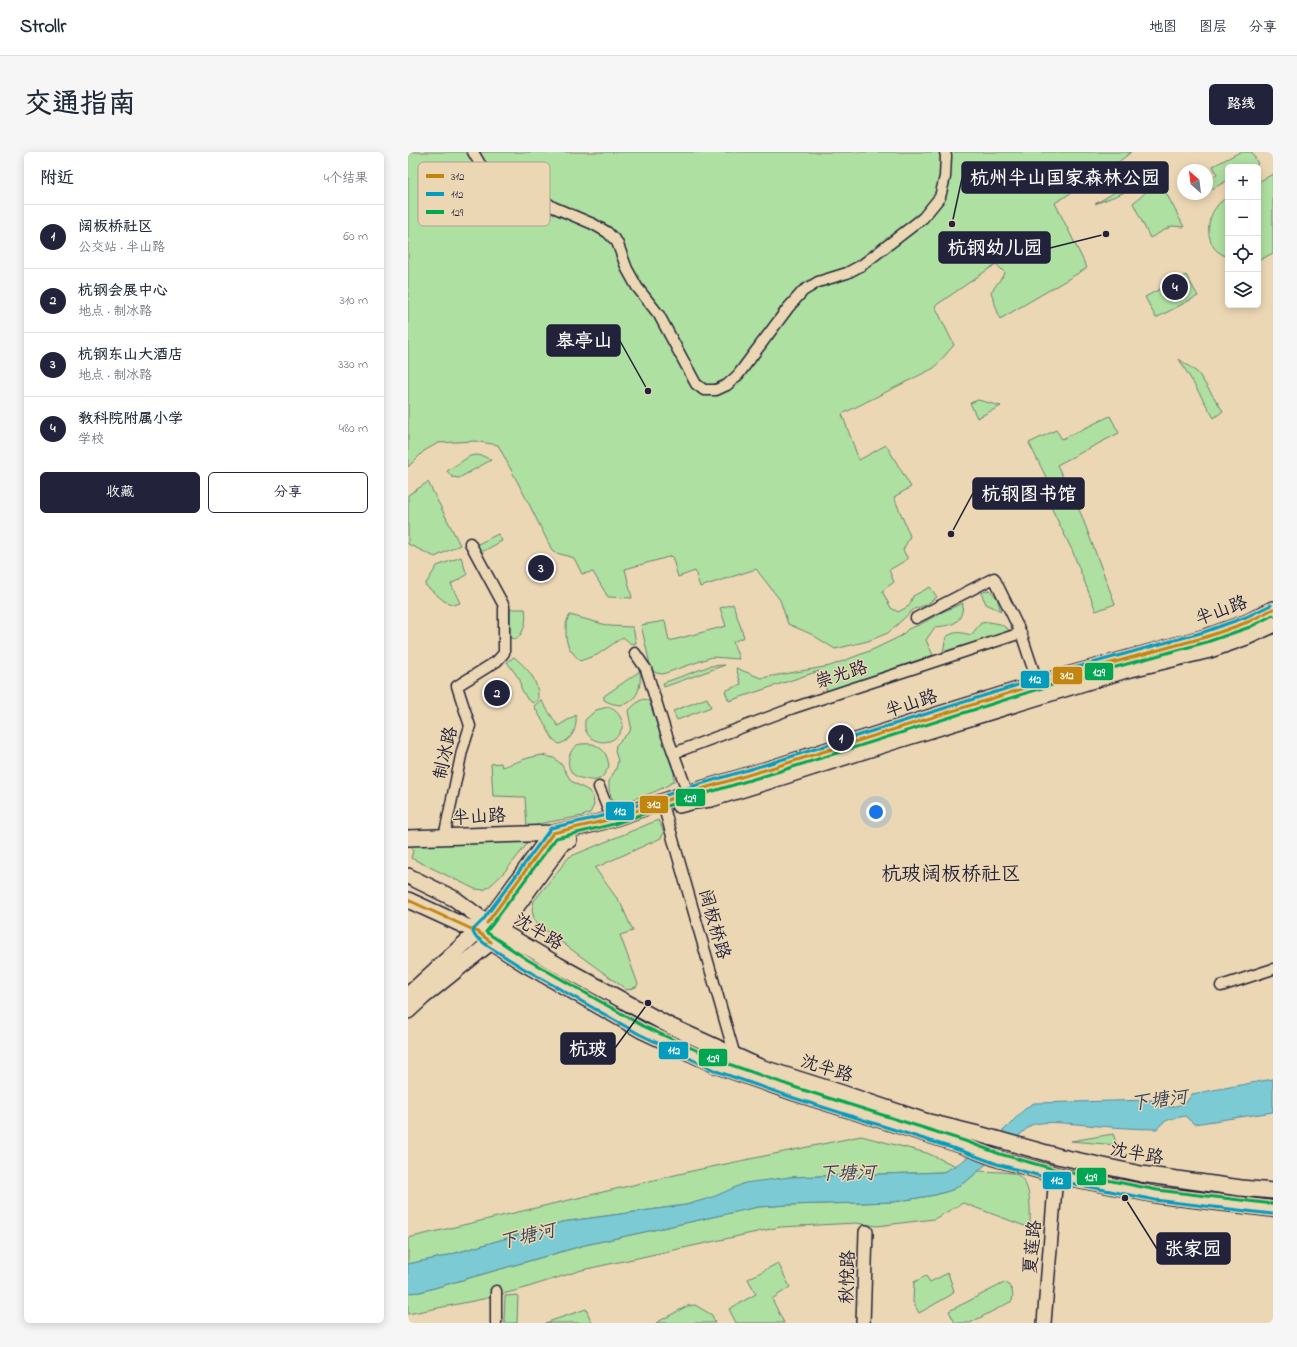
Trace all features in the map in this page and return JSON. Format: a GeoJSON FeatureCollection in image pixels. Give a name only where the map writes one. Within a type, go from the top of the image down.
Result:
{"type":"FeatureCollection","features":[{"type":"Feature","properties":{"kind":"main road","name":"半山路"},"geometry":{"type":"LineString","coordinates":[[408,838],[555,838],[663,805],[688,793],[775,767],[903,725],[1038,684],[1206,637],[1248,622],[1273,609]]}},
{"type":"Feature","properties":{"kind":"main road","name":"半山路"},"geometry":{"type":"LineString","coordinates":[[555,838],[612,819],[663,805],[711,799],[1123,671],[1210,650],[1247,637],[1273,625]]}},
{"type":"Feature","properties":{"kind":"main road"},"geometry":{"type":"LineString","coordinates":[[408,1011],[489,932],[541,871],[555,838]]}},
{"type":"Feature","properties":{"kind":"main road","name":"沈半路"},"geometry":{"type":"LineString","coordinates":[[408,876],[455,899],[525,964],[641,1030],[718,1066],[795,1093],[998,1159],[1056,1175],[1156,1195],[1273,1209]]}},
{"type":"Feature","properties":{"kind":"main road","name":"沈半路"},"geometry":{"type":"LineString","coordinates":[[408,900],[418,906],[489,932],[558,965],[670,1026],[773,1072],[925,1121],[1057,1156],[1142,1174],[1273,1191]]}},
{"type":"Feature","properties":{"kind":"main road"},"geometry":{"type":"LineString","coordinates":[[408,995],[489,932]]}},
{"type":"Feature","properties":{"kind":"street"},"geometry":{"type":"LineString","coordinates":[[474,152],[479,162]]}},
{"type":"Feature","properties":{"kind":"street"},"geometry":{"type":"LineString","coordinates":[[550,205],[593,224],[607,232],[617,242],[627,269],[637,287],[659,315],[696,384],[704,390],[716,390],[727,385],[738,375],[788,308],[803,291],[818,282],[847,273],[862,266],[923,218],[940,197],[945,177],[945,152]]}},
{"type":"Feature","properties":{"kind":"street","name":"制冰路"},"geometry":{"type":"LineString","coordinates":[[444,837],[462,751],[470,726],[457,686],[497,662],[504,653],[504,606],[470,543]]}},
{"type":"Feature","properties":{"kind":"street"},"geometry":{"type":"LineString","coordinates":[[916,618],[994,578],[1021,633],[1038,684]]}},
{"type":"Feature","properties":{"kind":"street","name":"崇光路"},"geometry":{"type":"LineString","coordinates":[[674,753],[793,708],[1021,633]]}},
{"type":"Feature","properties":{"kind":"street"},"geometry":{"type":"LineString","coordinates":[[636,653],[646,669],[688,793]]}},
{"type":"Feature","properties":{"kind":"street"},"geometry":{"type":"LineString","coordinates":[[599,787],[612,819]]}},
{"type":"Feature","properties":{"kind":"street","name":"阔板桥路"},"geometry":{"type":"LineString","coordinates":[[663,805],[735,1056]]}},
{"type":"Feature","properties":{"kind":"street"},"geometry":{"type":"LineString","coordinates":[[1221,986],[1273,969]]}},
{"type":"Feature","properties":{"kind":"street","name":"夏莲路"},"geometry":{"type":"LineString","coordinates":[[1044,1323],[1056,1175]]}},
{"type":"Feature","properties":{"kind":"street","name":"秋悦路"},"geometry":{"type":"LineString","coordinates":[[863,1323],[866,1232]]}},
{"type":"Feature","properties":{"kind":"street"},"geometry":{"type":"LineString","coordinates":[[496,1291],[496,1323]]}},
{"type":"Feature","properties":{"kind":"green space"},"geometry":{"type":"Polygon","coordinates":[[[408,152],[1131,152],[1115,165],[1055,203],[1087,268],[1000,319],[991,292],[1005,273],[996,264],[935,306],[954,345],[934,368],[842,414],[859,460],[886,445],[911,487],[894,497],[910,536],[903,550],[908,559],[889,570],[894,582],[882,591],[891,608],[898,612],[909,606],[913,596],[930,587],[937,597],[926,605],[914,609],[888,633],[868,641],[835,649],[811,634],[788,624],[780,600],[756,569],[700,587],[695,571],[678,577],[672,556],[625,569],[632,598],[608,597],[593,572],[582,574],[574,558],[553,552],[498,445],[474,441],[438,443],[424,451],[408,467],[408,152]]]}},
{"type":"Feature","properties":{"kind":"green space"},"geometry":{"type":"Polygon","coordinates":[[[1240,152],[1252,152],[1258,164],[1225,164],[1225,182],[1213,189],[1213,177],[1217,174],[1213,166],[1240,152]]]}},
{"type":"Feature","properties":{"kind":"green space"},"geometry":{"type":"Polygon","coordinates":[[[1152,166],[1184,227],[1172,226],[1150,238],[1133,203],[1147,190],[1150,181],[1149,170],[1152,166]]]}},
{"type":"Feature","properties":{"kind":"green space"},"geometry":{"type":"Polygon","coordinates":[[[1118,172],[1127,189],[1123,193],[1095,204],[1117,191],[1109,176],[1118,172]]]}},
{"type":"Feature","properties":{"kind":"green space"},"geometry":{"type":"Polygon","coordinates":[[[1273,174],[1273,253],[1261,259],[1261,200],[1261,180],[1273,174]]]}},
{"type":"Feature","properties":{"kind":"green space"},"geometry":{"type":"Polygon","coordinates":[[[1225,199],[1225,256],[1214,248],[1209,232],[1210,218],[1217,206],[1225,199]]]}},
{"type":"Feature","properties":{"kind":"green space"},"geometry":{"type":"Polygon","coordinates":[[[1186,275],[1198,296],[1156,318],[1145,297],[1186,275]]]}},
{"type":"Feature","properties":{"kind":"green space"},"geometry":{"type":"Polygon","coordinates":[[[1179,359],[1198,373],[1223,411],[1214,418],[1179,359]]]}},
{"type":"Feature","properties":{"kind":"green space"},"geometry":{"type":"Polygon","coordinates":[[[978,400],[1001,406],[977,418],[970,403],[978,400]]]}},
{"type":"Feature","properties":{"kind":"green space"},"geometry":{"type":"Polygon","coordinates":[[[1110,416],[1119,433],[1057,465],[1081,514],[1115,604],[1096,611],[1072,550],[1049,503],[1057,499],[1029,443],[1056,430],[1062,439],[1110,416]]]}},
{"type":"Feature","properties":{"kind":"green space"},"geometry":{"type":"Polygon","coordinates":[[[470,456],[483,456],[491,460],[459,478],[452,477],[447,471],[470,456]]]}},
{"type":"Feature","properties":{"kind":"green space"},"geometry":{"type":"Polygon","coordinates":[[[428,482],[460,545],[435,557],[408,544],[408,495],[428,482]]]}},
{"type":"Feature","properties":{"kind":"green space"},"geometry":{"type":"Polygon","coordinates":[[[498,534],[502,541],[480,553],[476,545],[498,534]]]}},
{"type":"Feature","properties":{"kind":"green space"},"geometry":{"type":"Polygon","coordinates":[[[461,557],[467,575],[451,584],[460,603],[454,605],[444,601],[425,585],[437,566],[461,557]]]}},
{"type":"Feature","properties":{"kind":"green space"},"geometry":{"type":"Polygon","coordinates":[[[990,590],[997,598],[1001,611],[986,604],[981,593],[990,590]]]}},
{"type":"Feature","properties":{"kind":"green space"},"geometry":{"type":"Polygon","coordinates":[[[963,603],[961,615],[956,622],[935,627],[926,640],[933,655],[827,691],[819,671],[729,701],[725,691],[741,684],[736,668],[761,678],[830,666],[872,650],[901,636],[908,629],[963,603]]]}},
{"type":"Feature","properties":{"kind":"green space"},"geometry":{"type":"Polygon","coordinates":[[[733,604],[744,637],[733,642],[739,659],[712,657],[663,674],[656,673],[651,669],[641,625],[665,621],[669,641],[726,626],[720,608],[733,604]]]}},
{"type":"Feature","properties":{"kind":"green space"},"geometry":{"type":"Polygon","coordinates":[[[510,609],[525,609],[525,625],[517,639],[510,638],[510,609]]]}},
{"type":"Feature","properties":{"kind":"green space"},"geometry":{"type":"Polygon","coordinates":[[[570,615],[610,626],[633,627],[636,643],[631,644],[623,637],[597,655],[580,661],[571,651],[566,640],[566,624],[570,615]]]}},
{"type":"Feature","properties":{"kind":"green space"},"geometry":{"type":"Polygon","coordinates":[[[989,622],[1000,624],[1011,631],[943,652],[946,637],[958,633],[971,635],[981,623],[989,622]]]}},
{"type":"Feature","properties":{"kind":"green space"},"geometry":{"type":"Polygon","coordinates":[[[514,657],[524,666],[535,681],[538,700],[533,703],[527,699],[521,688],[520,680],[507,662],[514,657]]]}},
{"type":"Feature","properties":{"kind":"green space"},"geometry":{"type":"Polygon","coordinates":[[[725,665],[664,687],[663,683],[710,666],[725,665]]]}},
{"type":"Feature","properties":{"kind":"green space"},"geometry":{"type":"Polygon","coordinates":[[[640,671],[639,688],[637,694],[632,700],[621,705],[613,704],[604,700],[604,696],[640,671]]]}},
{"type":"Feature","properties":{"kind":"green space"},"geometry":{"type":"Polygon","coordinates":[[[707,698],[711,707],[677,720],[673,711],[707,698]]]}},
{"type":"Feature","properties":{"kind":"green space"},"geometry":{"type":"Polygon","coordinates":[[[644,699],[649,701],[674,773],[674,781],[664,788],[649,794],[633,799],[618,801],[612,799],[609,790],[609,781],[616,769],[618,761],[615,751],[616,745],[630,731],[631,726],[628,711],[639,701],[644,699]]]}},
{"type":"Feature","properties":{"kind":"green space"},"geometry":{"type":"Polygon","coordinates":[[[541,700],[558,726],[576,715],[575,729],[568,740],[559,744],[553,739],[534,706],[541,700]]]}},
{"type":"Feature","properties":{"kind":"green space"},"geometry":{"type":"Polygon","coordinates":[[[608,707],[618,714],[623,725],[615,738],[600,742],[589,736],[586,731],[585,720],[596,710],[608,707]]]}},
{"type":"Feature","properties":{"kind":"green space"},"geometry":{"type":"Polygon","coordinates":[[[593,744],[600,748],[606,755],[609,766],[607,770],[603,776],[597,780],[590,780],[575,776],[569,768],[571,751],[577,745],[593,744]]]}},
{"type":"Feature","properties":{"kind":"green space"},"geometry":{"type":"Polygon","coordinates":[[[542,755],[554,758],[561,764],[571,781],[589,791],[593,797],[594,805],[590,813],[582,816],[538,824],[532,829],[527,829],[525,797],[493,796],[491,764],[501,763],[502,767],[542,755]]]}},
{"type":"Feature","properties":{"kind":"green space"},"geometry":{"type":"Polygon","coordinates":[[[658,820],[664,832],[661,838],[595,868],[621,904],[633,931],[620,935],[638,984],[636,987],[627,990],[538,925],[534,919],[532,910],[534,901],[569,857],[658,820]]]}},
{"type":"Feature","properties":{"kind":"green space"},"geometry":{"type":"Polygon","coordinates":[[[523,839],[527,844],[501,875],[484,890],[475,889],[411,858],[413,851],[411,846],[414,842],[523,839]]]}},
{"type":"Feature","properties":{"kind":"green space"},"geometry":{"type":"Polygon","coordinates":[[[1113,1134],[1117,1145],[1071,1141],[1113,1134]]]}},
{"type":"Feature","properties":{"kind":"green space"},"geometry":{"type":"Polygon","coordinates":[[[861,1136],[927,1153],[956,1166],[943,1172],[790,1177],[686,1205],[562,1222],[442,1257],[408,1264],[408,1238],[692,1171],[861,1136]]]}},
{"type":"Feature","properties":{"kind":"green space"},"geometry":{"type":"Polygon","coordinates":[[[978,1171],[1011,1173],[1021,1177],[1028,1190],[1030,1228],[963,1203],[934,1219],[877,1226],[856,1223],[780,1227],[582,1270],[522,1289],[483,1299],[408,1314],[408,1293],[420,1292],[585,1245],[758,1207],[894,1202],[935,1195],[952,1190],[968,1180],[978,1171]]]}},
{"type":"Feature","properties":{"kind":"green space"},"geometry":{"type":"Polygon","coordinates":[[[778,1263],[790,1287],[772,1299],[784,1323],[736,1323],[729,1309],[756,1294],[748,1279],[778,1263]]]}},
{"type":"Feature","properties":{"kind":"green space"},"geometry":{"type":"Polygon","coordinates":[[[948,1273],[954,1291],[951,1295],[919,1313],[913,1302],[914,1282],[926,1276],[930,1282],[948,1273]]]}},
{"type":"Feature","properties":{"kind":"green space"},"geometry":{"type":"Polygon","coordinates":[[[1006,1282],[1012,1291],[1012,1301],[970,1323],[955,1323],[949,1311],[1006,1282]]]}},
{"type":"Feature","properties":{"kind":"green space"},"geometry":{"type":"Polygon","coordinates":[[[518,1295],[517,1323],[504,1323],[505,1296],[518,1295]]]}},
{"type":"Feature","properties":{"kind":"green space"},"geometry":{"type":"Polygon","coordinates":[[[695,1305],[712,1315],[715,1323],[656,1323],[687,1306],[695,1305]]]}},
{"type":"Feature","properties":{"kind":"green space"},"geometry":{"type":"Polygon","coordinates":[[[586,1309],[592,1323],[545,1323],[586,1309]]]}},
{"type":"Feature","properties":{"kind":"water","name":"下塘河"},"geometry":{"type":"Polygon","coordinates":[[[1273,1079],[1273,1112],[1194,1124],[1185,1116],[1166,1121],[1157,1129],[1059,1123],[1031,1125],[968,1180],[952,1190],[935,1195],[894,1202],[758,1207],[585,1245],[420,1292],[408,1293],[408,1264],[442,1257],[562,1222],[686,1205],[713,1197],[745,1183],[790,1177],[943,1172],[958,1164],[982,1147],[1004,1130],[1026,1108],[1034,1103],[1152,1100],[1156,1106],[1172,1107],[1186,1103],[1192,1094],[1273,1079]]]}},
{"type":"Feature","properties":{"kind":"transit line","name":"112"},"geometry":{"type":"LineString","coordinates":[[1271,605],[1246,617],[1204,632],[1056,673],[687,788],[611,814],[551,828],[473,932],[475,936],[488,946],[523,968],[639,1034],[716,1071],[794,1098],[962,1151],[997,1164],[1055,1180],[1155,1200],[1272,1214]]}},
{"type":"Feature","properties":{"kind":"transit line","name":"312"},"geometry":{"type":"LineString","coordinates":[[487,923],[553,833],[612,819],[688,793],[1057,678],[1206,637],[1248,622],[1273,609]]}},
{"type":"Feature","properties":{"kind":"transit line","name":"129"},"geometry":{"type":"LineString","coordinates":[[1273,615],[1250,627],[1207,642],[1058,683],[690,798],[614,824],[556,838],[486,932],[528,960],[643,1026],[720,1061],[797,1088],[965,1141],[1000,1154],[1057,1170],[1157,1190],[1273,1204]]}},
{"type":"Feature","properties":{"kind":"transit line","name":"312"},"geometry":{"type":"LineString","coordinates":[[408,900],[478,932],[491,942]]}},
{"type":"Feature","properties":{"kind":"place","name":"杭州半山国家森林公园"},"geometry":{"type":"Point","coordinates":[952,224]}},
{"type":"Feature","properties":{"kind":"place","name":"杭钢幼儿园"},"geometry":{"type":"Point","coordinates":[1106,234]}},
{"type":"Feature","properties":{"kind":"place","name":"教科院附属小学"},"geometry":{"type":"Point","coordinates":[1175,287]}},
{"type":"Feature","properties":{"kind":"place","name":"皋亭山"},"geometry":{"type":"Point","coordinates":[648,391]}},
{"type":"Feature","properties":{"kind":"place","name":"杭钢图书馆"},"geometry":{"type":"Point","coordinates":[951,534]}},
{"type":"Feature","properties":{"kind":"place","name":"杭钢东山大酒店"},"geometry":{"type":"Point","coordinates":[541,568]}},
{"type":"Feature","properties":{"kind":"place","name":"杭钢会展中心"},"geometry":{"type":"Point","coordinates":[497,693]}},
{"type":"Feature","properties":{"kind":"place","name":"阔板桥社区"},"geometry":{"type":"Point","coordinates":[841,738]}},
{"type":"Feature","properties":{"kind":"place","name":"杭玻"},"geometry":{"type":"Point","coordinates":[648,1003]}},
{"type":"Feature","properties":{"kind":"place","name":"张家园"},"geometry":{"type":"Point","coordinates":[1125,1198]}},
{"type":"Feature","properties":{"kind":"district","name":"杭玻阔板桥社区"},"geometry":{"type":"Point","coordinates":[951,873]}}]}
